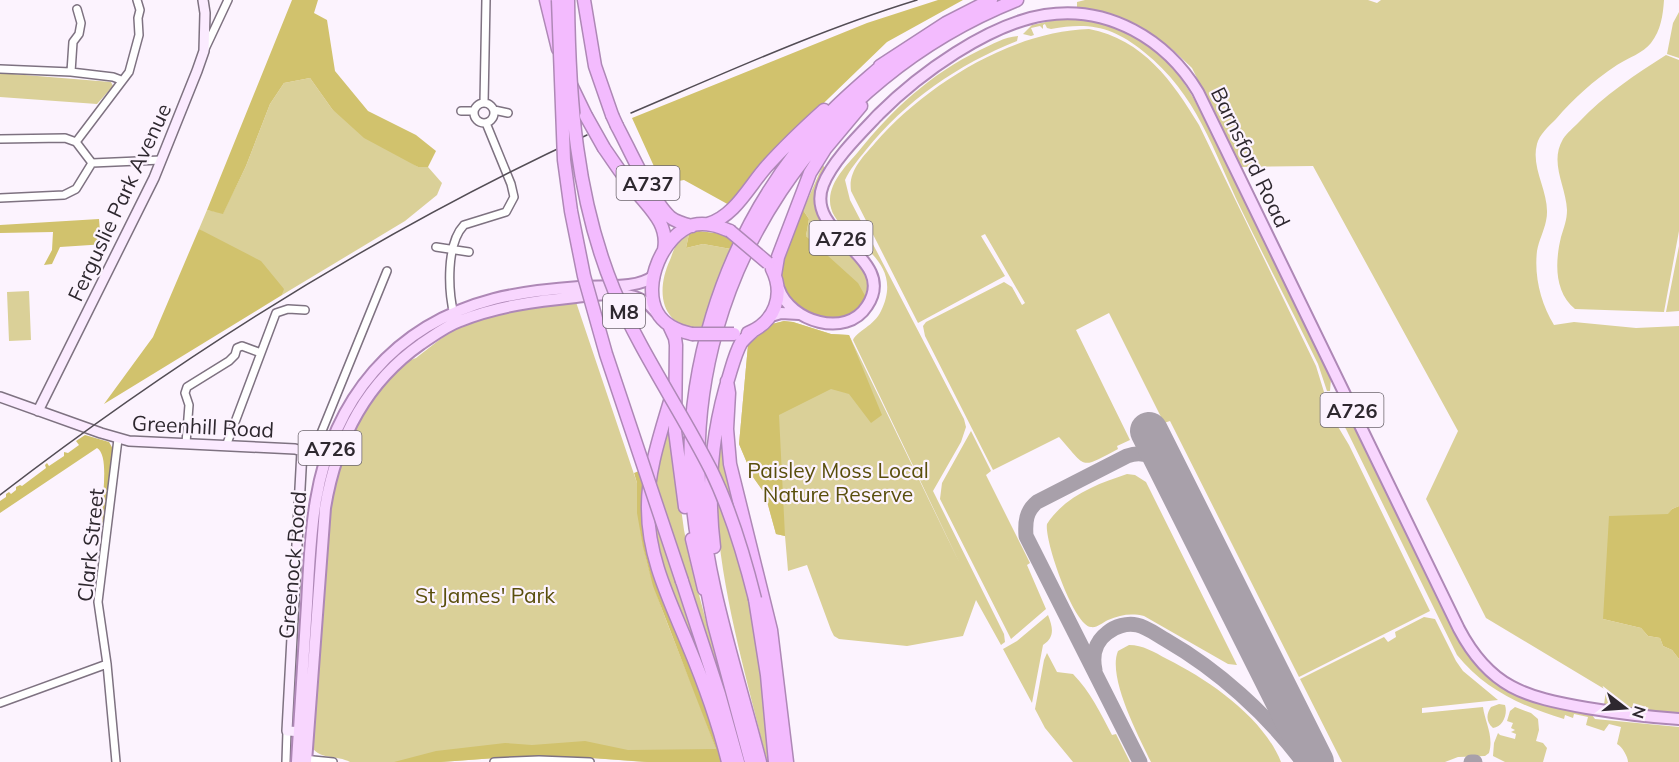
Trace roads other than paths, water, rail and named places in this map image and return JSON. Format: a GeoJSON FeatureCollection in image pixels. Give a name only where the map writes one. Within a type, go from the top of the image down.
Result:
{"type":"FeatureCollection","features":[{"type":"Feature","properties":{"kind":"highway","name":"A737"},"geometry":{"type":"LineString","coordinates":[[546,0],[554,38],[567,78],[604,148],[619,171],[658,218],[664,233],[663,250]]}},
{"type":"Feature","properties":{"kind":"highway","name":"M8"},"geometry":{"type":"LineString","coordinates":[[558,0],[564,160],[584,276],[606,354],[719,694],[738,762]]}},
{"type":"Feature","properties":{"kind":"highway","name":"M8"},"geometry":{"type":"LineString","coordinates":[[568,0],[572,108],[580,172],[591,220],[614,289],[627,317],[699,447],[721,494],[741,549],[754,599],[767,675],[775,762]]}},
{"type":"Feature","properties":{"kind":"highway","name":"A737"},"geometry":{"type":"LineString","coordinates":[[584,0],[595,66],[615,120],[668,215],[676,221],[692,226]]}},
{"type":"Feature","properties":{"kind":"highway"},"geometry":{"type":"LineString","coordinates":[[656,312],[652,293],[654,276],[663,250],[680,233],[692,226],[708,224],[720,219],[731,210],[766,168],[810,122],[855,84],[946,23],[991,0]]}},
{"type":"Feature","properties":{"kind":"highway"},"geometry":{"type":"LineString","coordinates":[[760,762],[715,588],[701,502],[700,423],[714,340],[726,301],[761,222],[787,180],[837,120],[878,81],[904,61],[963,24],[1017,0]]}},
{"type":"Feature","properties":{"kind":"highway"},"geometry":{"type":"LineString","coordinates":[[775,276],[778,257],[804,188],[818,160],[850,118],[904,61]]}},
{"type":"Feature","properties":{"kind":"highway"},"geometry":{"type":"LineString","coordinates":[[714,624],[693,520],[690,455],[696,382],[710,322],[742,240],[780,175],[830,113],[886,62]]}},
{"type":"Feature","properties":{"kind":"highway"},"geometry":{"type":"LineString","coordinates":[[708,224],[730,231],[768,263],[779,288],[771,316]]}},
{"type":"Feature","properties":{"kind":"highway","name":"A726"},"geometry":{"type":"LineString","coordinates":[[656,312],[669,325],[692,334],[734,334],[754,330],[771,316]]}},
{"type":"Feature","properties":{"kind":"highway"},"geometry":{"type":"LineString","coordinates":[[669,325],[676,345],[675,431],[681,484],[700,576],[751,762]]}},
{"type":"Feature","properties":{"kind":"highway"},"geometry":{"type":"LineString","coordinates":[[745,702],[720,587],[712,526],[713,459],[718,418],[727,381],[742,342],[754,330]]}},
{"type":"Feature","properties":{"kind":"highway"},"geometry":{"type":"LineString","coordinates":[[727,381],[730,464],[771,630],[787,762]]}},
{"type":"Feature","properties":{"kind":"highway"},"geometry":{"type":"LineString","coordinates":[[675,384],[650,482],[648,524],[652,548],[666,594],[703,683],[728,762]]}},
{"type":"Feature","properties":{"kind":"main road","name":"Barnsford Road"},"geometry":{"type":"LineString","coordinates":[[771,316],[781,313],[799,314],[827,324],[838,324],[855,318],[869,303],[873,286],[870,271],[862,258],[826,219],[821,204],[822,189],[832,169],[856,140],[908,88],[937,66],[971,45],[1006,28],[1038,17],[1084,14],[1128,27],[1146,36],[1169,55],[1184,71],[1198,92],[1459,629],[1476,658],[1507,685],[1536,698],[1610,712],[1679,719]]}},
{"type":"Feature","properties":{"kind":"main road","name":"Greenock Road"},"geometry":{"type":"LineString","coordinates":[[302,760],[324,508],[330,477],[342,442],[366,397],[385,375],[411,351],[455,317],[493,299],[521,293],[596,285],[637,285],[654,276]]}},
{"type":"Feature","properties":{"kind":"main road"},"geometry":{"type":"LineString","coordinates":[[779,288],[787,303],[799,314]]}},
{"type":"Feature","properties":{"kind":"main road","name":"Greenock Road"},"geometry":{"type":"LineString","coordinates":[[455,317],[522,304],[615,294],[644,299],[656,312]]}},
{"type":"Feature","properties":{"kind":"street"},"geometry":{"type":"LineString","coordinates":[[76,142],[129,72],[137,49],[140,10],[137,0]]}},
{"type":"Feature","properties":{"kind":"street","name":"Ferguslie Park Avenue"},"geometry":{"type":"LineString","coordinates":[[38,411],[133,222],[161,160],[204,51],[206,13],[203,0]]}},
{"type":"Feature","properties":{"kind":"street"},"geometry":{"type":"LineString","coordinates":[[204,51],[228,0]]}},
{"type":"Feature","properties":{"kind":"street"},"geometry":{"type":"LineString","coordinates":[[484,103],[486,0]]}},
{"type":"Feature","properties":{"kind":"street"},"geometry":{"type":"LineString","coordinates":[[71,72],[73,42],[81,23],[77,9]]}},
{"type":"Feature","properties":{"kind":"street"},"geometry":{"type":"LineString","coordinates":[[0,69],[71,72],[121,80]]}},
{"type":"Feature","properties":{"kind":"street"},"geometry":{"type":"LineString","coordinates":[[455,317],[451,249],[458,231],[464,225],[506,212],[514,197],[486,123],[477,120],[474,111],[477,105],[484,103],[490,105],[494,110],[494,117],[486,123]]}},
{"type":"Feature","properties":{"kind":"street"},"geometry":{"type":"LineString","coordinates":[[494,110],[508,113]]}},
{"type":"Feature","properties":{"kind":"street"},"geometry":{"type":"LineString","coordinates":[[461,111],[474,111]]}},
{"type":"Feature","properties":{"kind":"street"},"geometry":{"type":"LineString","coordinates":[[0,139],[57,137],[76,142],[92,163]]}},
{"type":"Feature","properties":{"kind":"street"},"geometry":{"type":"LineString","coordinates":[[92,163],[161,160]]}},
{"type":"Feature","properties":{"kind":"street"},"geometry":{"type":"LineString","coordinates":[[0,198],[64,195],[76,189],[92,163]]}},
{"type":"Feature","properties":{"kind":"street"},"geometry":{"type":"LineString","coordinates":[[436,247],[469,252]]}},
{"type":"Feature","properties":{"kind":"street"},"geometry":{"type":"LineString","coordinates":[[286,762],[302,452],[315,448],[387,271]]}},
{"type":"Feature","properties":{"kind":"street"},"geometry":{"type":"LineString","coordinates":[[226,447],[276,313],[288,309],[305,310]]}},
{"type":"Feature","properties":{"kind":"street"},"geometry":{"type":"LineString","coordinates":[[186,443],[189,405],[185,393],[187,387],[229,361],[235,355],[237,348],[242,346],[261,353]]}},
{"type":"Feature","properties":{"kind":"street","name":"Greenhill Road"},"geometry":{"type":"LineString","coordinates":[[0,397],[118,439],[226,447],[295,449],[302,452]]}},
{"type":"Feature","properties":{"kind":"street","name":"Clark Street"},"geometry":{"type":"LineString","coordinates":[[116,762],[107,664],[98,602],[118,439]]}},
{"type":"Feature","properties":{"kind":"street"},"geometry":{"type":"LineString","coordinates":[[0,703],[107,664]]}},
{"type":"Feature","properties":{"kind":"street"},"geometry":{"type":"LineString","coordinates":[[287,731],[304,732]]}},
{"type":"Feature","properties":{"kind":"street","name":"Greenock Road"},"geometry":{"type":"LineString","coordinates":[[302,760],[333,762]]}},
{"type":"Feature","properties":{"kind":"street"},"geometry":{"type":"LineString","coordinates":[[494,762],[539,760],[590,762]]}},
{"type":"Feature","properties":{"kind":"railway"},"geometry":{"type":"LineString","coordinates":[[631,113],[808,38],[917,0]]}},
{"type":"Feature","properties":{"kind":"railway"},"geometry":{"type":"LineString","coordinates":[[0,495],[139,393],[283,299],[433,212],[587,135]]}},
{"type":"Feature","properties":{"kind":"park label","name":"Paisley Moss Local Nature Reserve"},"geometry":{"type":"Point","coordinates":[838,482]}},
{"type":"Feature","properties":{"kind":"park label","name":"St James' Park"},"geometry":{"type":"Point","coordinates":[485,595]}}]}
